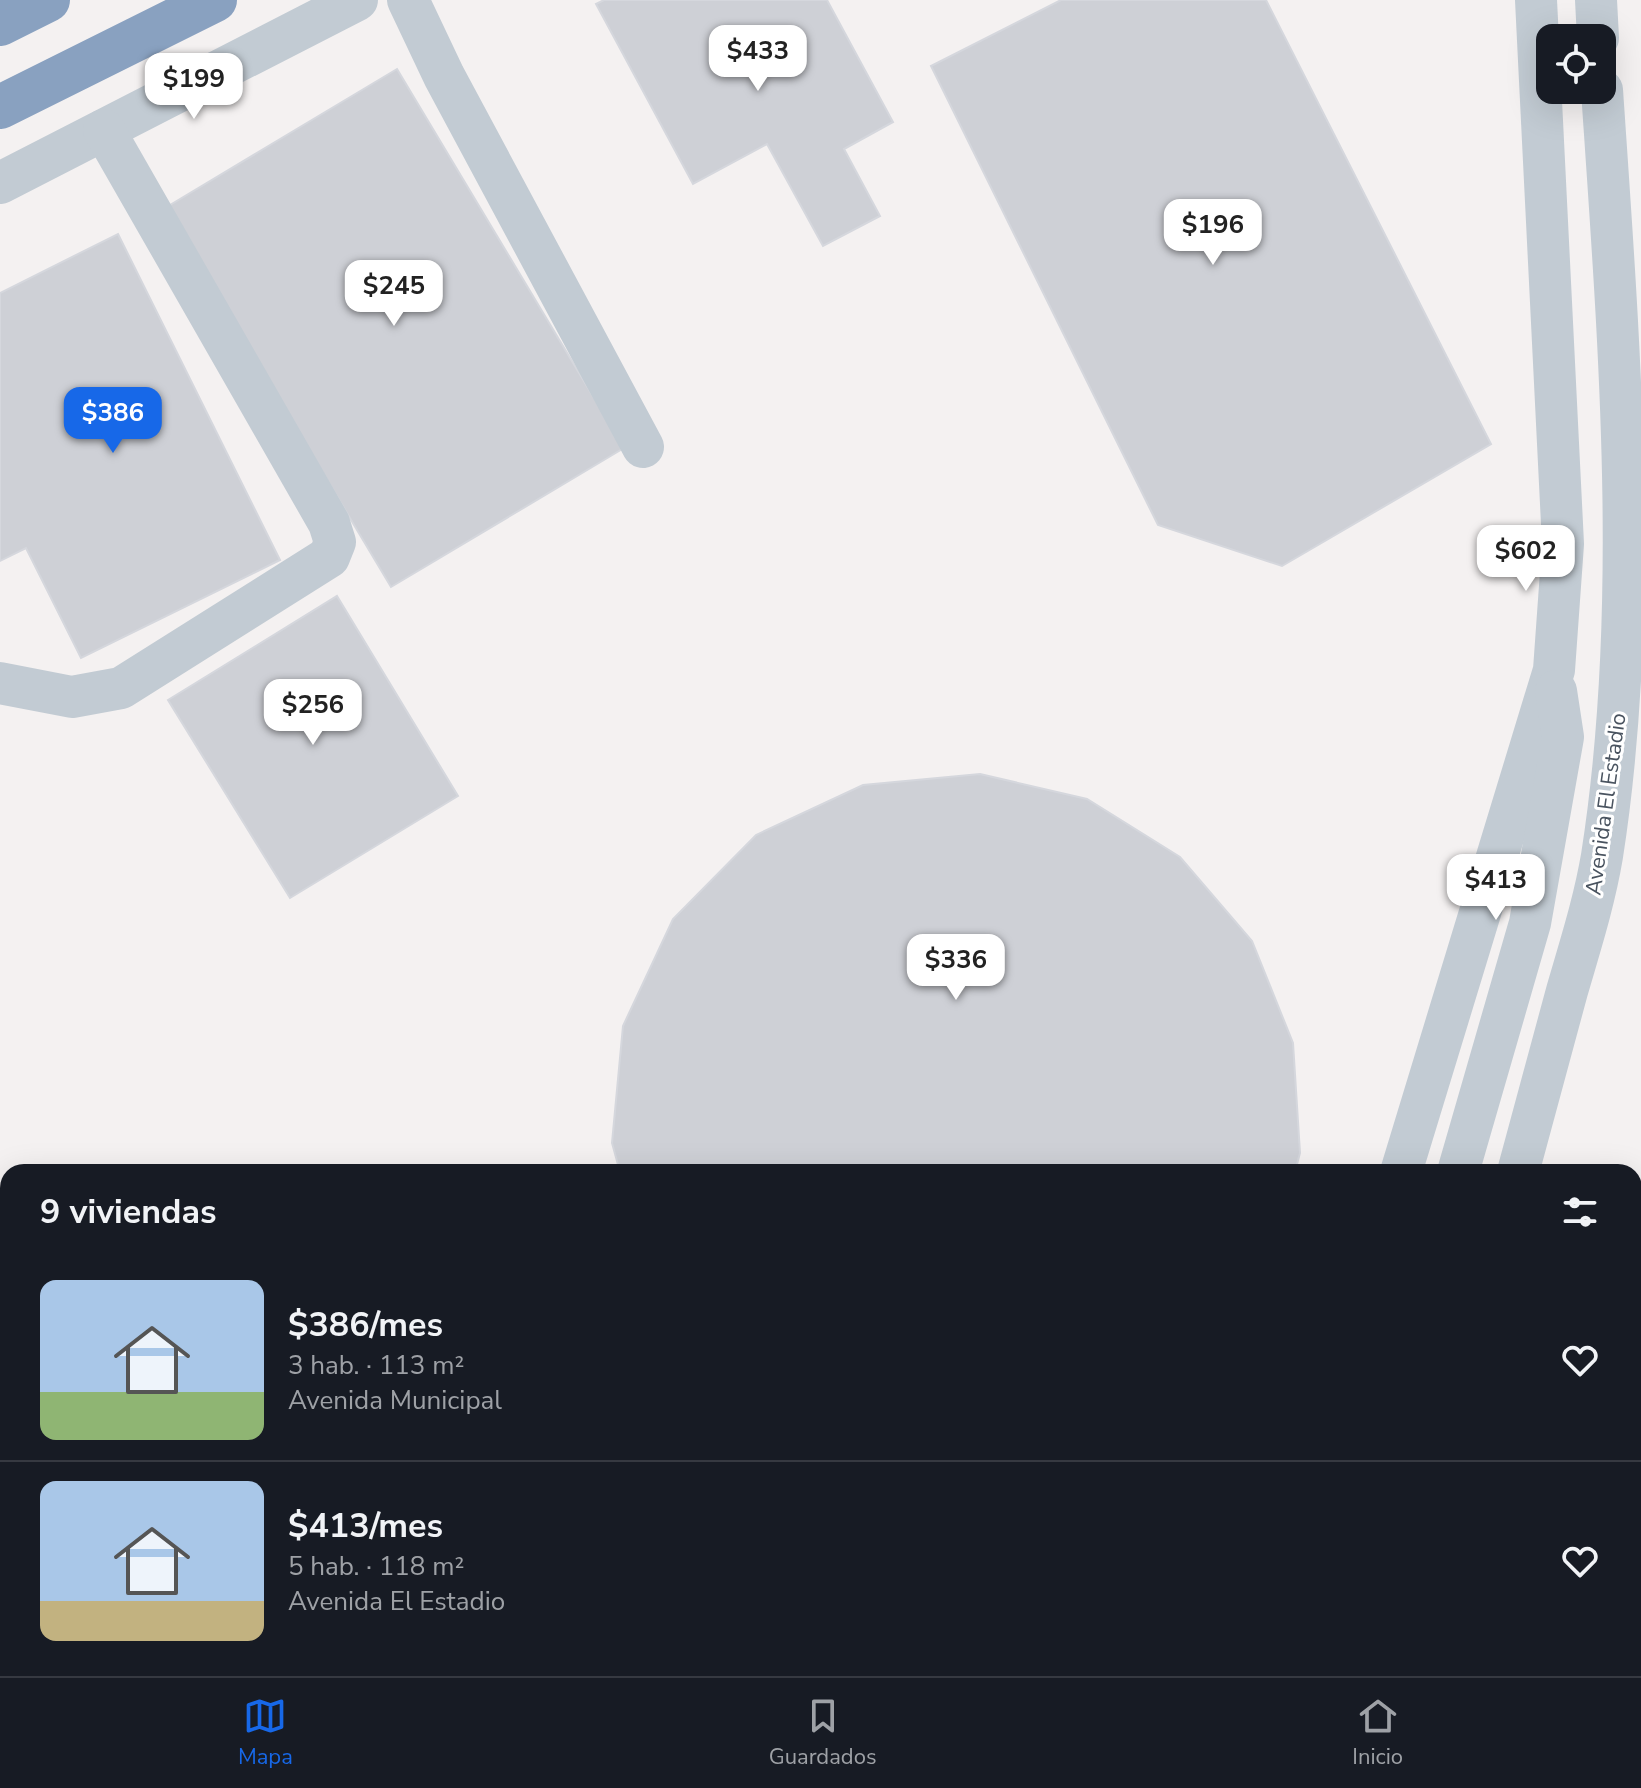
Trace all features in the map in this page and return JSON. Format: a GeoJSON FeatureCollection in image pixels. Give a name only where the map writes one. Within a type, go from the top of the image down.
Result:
{"type":"FeatureCollection","features":[{"type":"Feature","properties":{"kind":"highway"},"geometry":{"type":"LineString","coordinates":[[0,24],[48,0]]}},
{"type":"Feature","properties":{"kind":"highway"},"geometry":{"type":"LineString","coordinates":[[0,107],[215,0]]}},
{"type":"Feature","properties":{"kind":"street"},"geometry":{"type":"LineString","coordinates":[[0,183],[357,0]]}},
{"type":"Feature","properties":{"kind":"street"},"geometry":{"type":"LineString","coordinates":[[408,0],[444,76],[643,447]]}},
{"type":"Feature","properties":{"kind":"street"},"geometry":{"type":"LineString","coordinates":[[1460,1164],[1530,923],[1563,737],[1554,670],[1563,544],[1536,0]]}},
{"type":"Feature","properties":{"kind":"street"},"geometry":{"type":"LineString","coordinates":[[1596,0],[1597,24]]}},
{"type":"Feature","properties":{"kind":"street","name":"Avenida El Estadio"},"geometry":{"type":"LineString","coordinates":[[1520,1164],[1589,922],[1602,856],[1621,696],[1632,512],[1620,408],[1603,104]]}},
{"type":"Feature","properties":{"kind":"street"},"geometry":{"type":"LineString","coordinates":[[0,683],[72,697],[121,688],[329,557],[335,542],[329,523],[104,130]]}},
{"type":"Feature","properties":{"kind":"street"},"geometry":{"type":"LineString","coordinates":[[1403,1164],[1554,670]]}},
{"type":"Feature","properties":{"kind":"building"},"geometry":{"type":"Polygon","coordinates":[[[604,0],[827,0],[893,122],[844,149],[880,216],[823,246],[767,144],[693,184],[596,4],[604,0]]]}},
{"type":"Feature","properties":{"kind":"building"},"geometry":{"type":"Polygon","coordinates":[[[1061,0],[1266,0],[1491,444],[1282,566],[1158,525],[931,66],[1061,0]]]}},
{"type":"Feature","properties":{"kind":"building"},"geometry":{"type":"Polygon","coordinates":[[[397,69],[624,448],[391,587],[165,208],[397,69]]]}},
{"type":"Feature","properties":{"kind":"building"},"geometry":{"type":"Polygon","coordinates":[[[118,234],[280,560],[81,658],[26,548],[0,561],[0,293],[118,234]]]}},
{"type":"Feature","properties":{"kind":"building"},"geometry":{"type":"Polygon","coordinates":[[[337,596],[458,796],[290,898],[168,700],[337,596]]]}},
{"type":"Feature","properties":{"kind":"building"},"geometry":{"type":"Polygon","coordinates":[[[980,774],[1087,799],[1180,857],[1252,941],[1293,1043],[1300,1153],[1297,1164],[618,1164],[612,1143],[623,1026],[673,919],[756,835],[863,785],[980,774]]]}}]}
